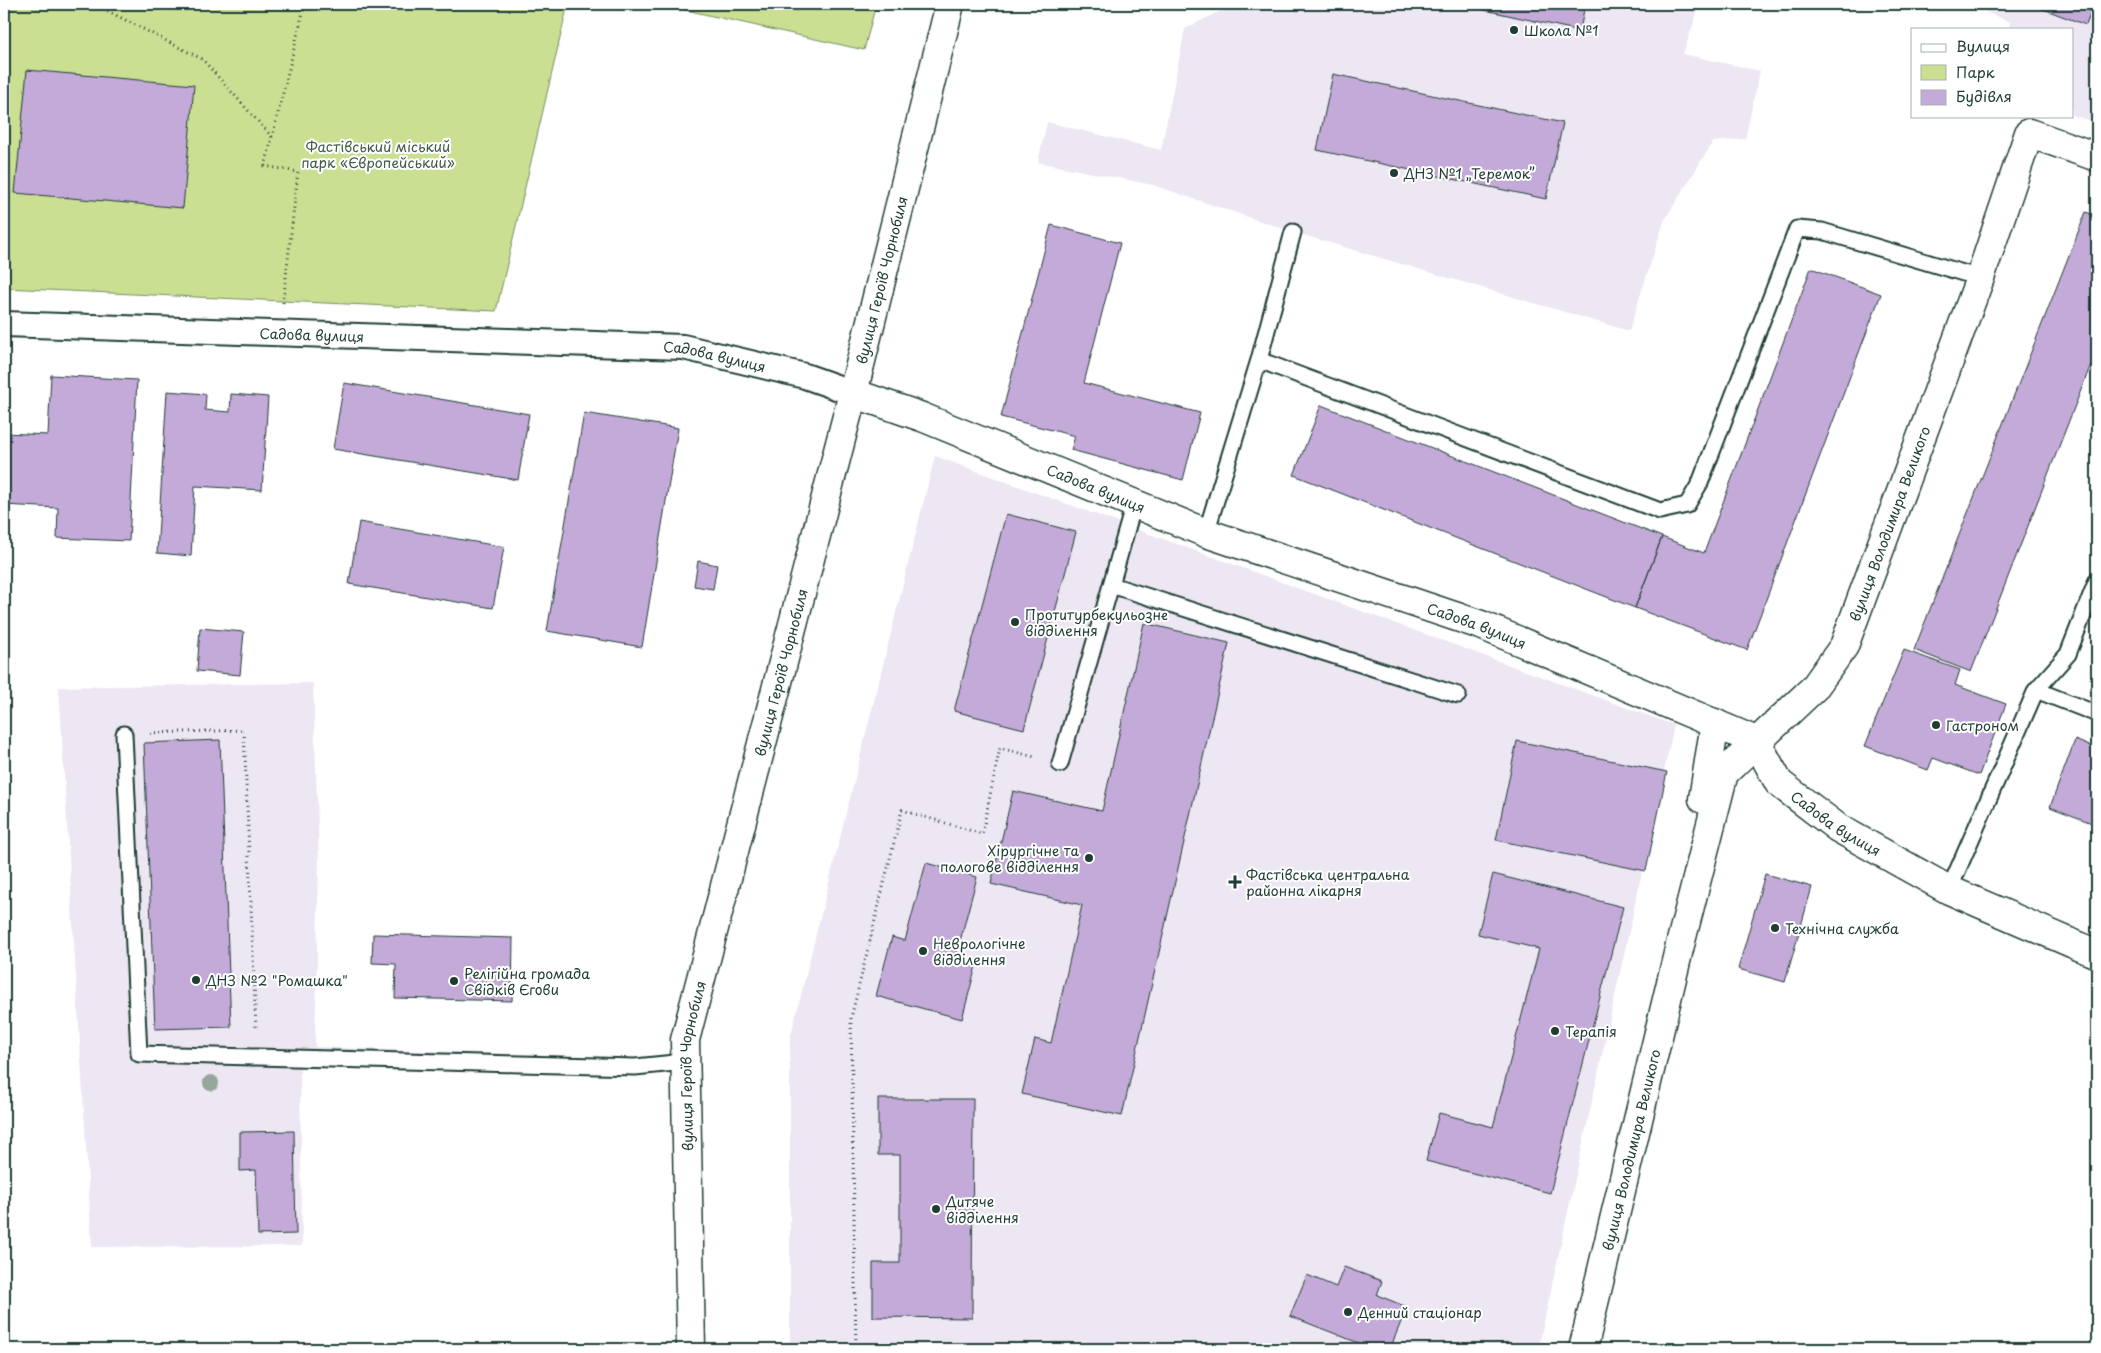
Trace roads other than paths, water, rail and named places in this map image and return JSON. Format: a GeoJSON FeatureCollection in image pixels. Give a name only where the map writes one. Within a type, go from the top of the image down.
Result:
{"type":"FeatureCollection","features":[{"type":"Feature","properties":{"kind":"street","name":"вулиця Героїв Чорнобиля"},"geometry":{"type":"LineString","coordinates":[[691,1349],[685,1040],[853,393],[950,4]]}},
{"type":"Feature","properties":{"kind":"street","name":"вулиця Володимира Великого"},"geometry":{"type":"LineString","coordinates":[[1583,1349],[1679,949],[1724,773],[1814,688],[1844,646],[1980,278],[2029,133],[2097,157]]}},
{"type":"Feature","properties":{"kind":"street","name":"Садова вулиця"},"geometry":{"type":"LineString","coordinates":[[4,324],[683,347],[806,376],[922,417],[1206,533],[1481,625],[1756,741],[1779,783],[1838,828],[1949,890],[2097,954]]}},
{"type":"Feature","properties":{"kind":"street","name":"вулиця Володимира Великого"},"geometry":{"type":"LineString","coordinates":[[1679,949],[1715,723]]}},
{"type":"Feature","properties":{"kind":"lane"},"geometry":{"type":"LineString","coordinates":[[1259,360],[1660,511],[1687,505],[1700,483],[1797,229],[1822,231],[1980,278]]}},
{"type":"Feature","properties":{"kind":"lane"},"geometry":{"type":"LineString","coordinates":[[1206,533],[1259,360],[1292,232]]}},
{"type":"Feature","properties":{"kind":"lane"},"geometry":{"type":"LineString","coordinates":[[1060,764],[1134,504]]}},
{"type":"Feature","properties":{"kind":"lane"},"geometry":{"type":"LineString","coordinates":[[1949,890],[2036,690],[2068,654],[2097,580]]}},
{"type":"Feature","properties":{"kind":"lane"},"geometry":{"type":"LineString","coordinates":[[1111,585],[1458,695]]}},
{"type":"Feature","properties":{"kind":"lane"},"geometry":{"type":"LineString","coordinates":[[2036,690],[2097,714]]}},
{"type":"Feature","properties":{"kind":"lane"},"geometry":{"type":"LineString","coordinates":[[124,734],[139,1054],[635,1067],[685,1062]]}},
{"type":"Feature","properties":{"kind":"place","name":"Школа №1"},"geometry":{"type":"Point","coordinates":[1514,30]}},
{"type":"Feature","properties":{"kind":"place","name":"ДНЗ №1 „Теремок”"},"geometry":{"type":"Point","coordinates":[1394,173]}},
{"type":"Feature","properties":{"kind":"place","name":"Протитурбекульозне відділення"},"geometry":{"type":"Point","coordinates":[1015,622]}},
{"type":"Feature","properties":{"kind":"place","name":"Гастроном"},"geometry":{"type":"Point","coordinates":[1936,725]}},
{"type":"Feature","properties":{"kind":"place","name":"Хірургічне та пологове відділення"},"geometry":{"type":"Point","coordinates":[1089,858]}},
{"type":"Feature","properties":{"kind":"place","name":"Фастівська центральна районна лікарня"},"geometry":{"type":"Point","coordinates":[1235,882]}},
{"type":"Feature","properties":{"kind":"place","name":"Технічна служба"},"geometry":{"type":"Point","coordinates":[1775,928]}},
{"type":"Feature","properties":{"kind":"place","name":"Неврологічне відділення"},"geometry":{"type":"Point","coordinates":[923,951]}},
{"type":"Feature","properties":{"kind":"place","name":"ДНЗ №2 \"Ромашка\""},"geometry":{"type":"Point","coordinates":[196,980]}},
{"type":"Feature","properties":{"kind":"place","name":"Релігійна громада Свідків Єгови"},"geometry":{"type":"Point","coordinates":[454,981]}},
{"type":"Feature","properties":{"kind":"place","name":"Терапія"},"geometry":{"type":"Point","coordinates":[1555,1031]}},
{"type":"Feature","properties":{"kind":"place","name":"Дитяче відділення"},"geometry":{"type":"Point","coordinates":[936,1209]}},
{"type":"Feature","properties":{"kind":"place","name":"Денний стаціонар"},"geometry":{"type":"Point","coordinates":[1348,1312]}},
{"type":"Feature","properties":{"kind":"park label","name":"Фастівський міський парк «Європейський»"},"geometry":{"type":"Point","coordinates":[378,154]}}]}
